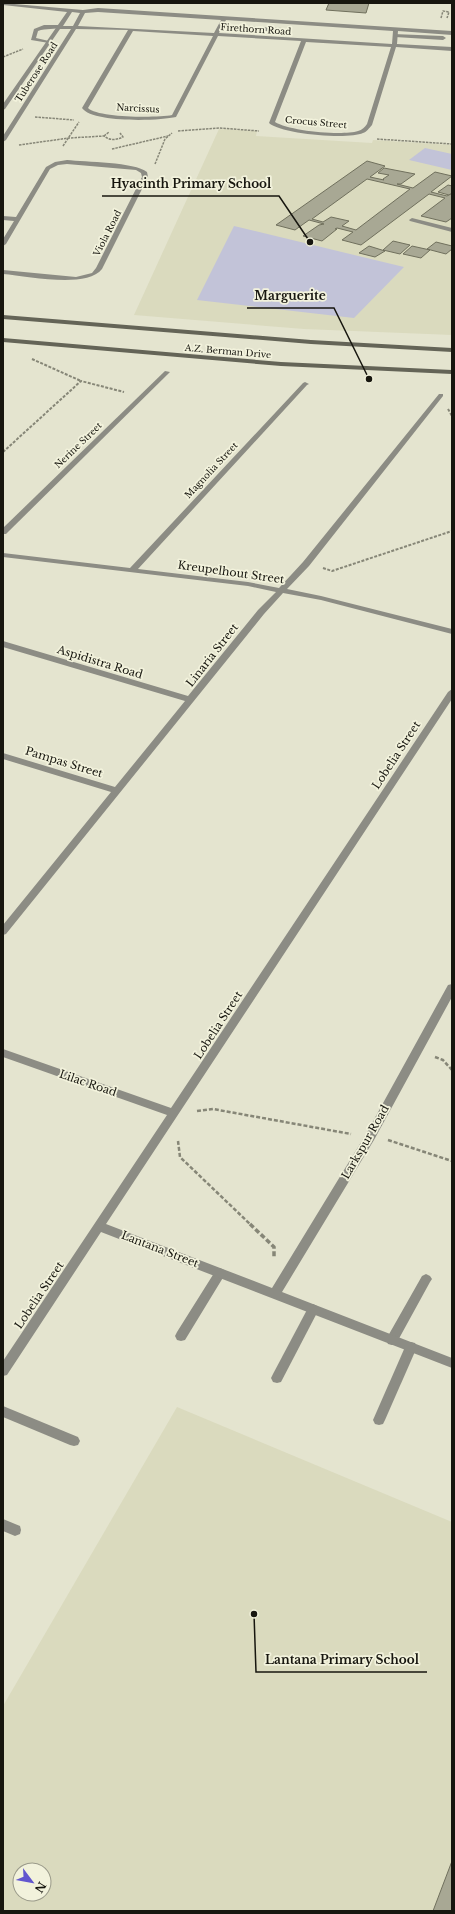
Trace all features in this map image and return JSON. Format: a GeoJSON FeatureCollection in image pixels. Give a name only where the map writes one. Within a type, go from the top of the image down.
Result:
{"type":"FeatureCollection","features":[{"type":"Feature","properties":{"kind":"main road","name":"A.Z. Berman Drive"},"geometry":{"type":"LineString","coordinates":[[3,317],[295,341],[452,350]]}},
{"type":"Feature","properties":{"kind":"main road","name":"A.Z. Berman Drive"},"geometry":{"type":"LineString","coordinates":[[3,340],[281,364],[452,372]]}},
{"type":"Feature","properties":{"kind":"street","name":"Firethorn Road"},"geometry":{"type":"LineString","coordinates":[[3,3],[83,12],[98,10],[452,33]]}},
{"type":"Feature","properties":{"kind":"street","name":"Tuberose Road"},"geometry":{"type":"LineString","coordinates":[[3,108],[47,42],[70,11]]}},
{"type":"Feature","properties":{"kind":"street","name":"Tuberose Road"},"geometry":{"type":"LineString","coordinates":[[3,140],[83,12]]}},
{"type":"Feature","properties":{"kind":"street","name":"Narcissus"},"geometry":{"type":"LineString","coordinates":[[131,29],[85,108],[86,111],[103,115],[157,119],[174,116],[224,19]]}},
{"type":"Feature","properties":{"kind":"street"},"geometry":{"type":"LineString","coordinates":[[221,26],[282,30]]}},
{"type":"Feature","properties":{"kind":"street","name":"Firethorn Road"},"geometry":{"type":"LineString","coordinates":[[47,42],[33,39],[36,30],[44,27],[88,27],[452,49]]}},
{"type":"Feature","properties":{"kind":"street","name":"Crocus Street"},"geometry":{"type":"LineString","coordinates":[[304,40],[272,123],[280,128],[350,134],[365,130],[370,124],[394,46],[396,29]]}},
{"type":"Feature","properties":{"kind":"street"},"geometry":{"type":"LineString","coordinates":[[395,35],[443,38]]}},
{"type":"Feature","properties":{"kind":"street","name":"Viola Road"},"geometry":{"type":"LineString","coordinates":[[3,244],[44,173],[48,168],[57,163],[67,162],[129,167],[138,168],[144,172],[145,177],[99,269],[94,274],[76,279],[3,272]]}},
{"type":"Feature","properties":{"kind":"street"},"geometry":{"type":"LineString","coordinates":[[3,218],[18,219]]}},
{"type":"Feature","properties":{"kind":"street"},"geometry":{"type":"LineString","coordinates":[[412,220],[452,230]]}},
{"type":"Feature","properties":{"kind":"street","name":"Nerine Street"},"geometry":{"type":"LineString","coordinates":[[3,532],[167,372]]}},
{"type":"Feature","properties":{"kind":"street","name":"Magnolia Street"},"geometry":{"type":"LineString","coordinates":[[132,570],[305,384]]}},
{"type":"Feature","properties":{"kind":"street","name":"Linaria Street"},"geometry":{"type":"LineString","coordinates":[[4,928],[280,590],[295,578],[441,394]]}},
{"type":"Feature","properties":{"kind":"street","name":"Kreupelhout Street"},"geometry":{"type":"LineString","coordinates":[[3,555],[218,580],[280,590],[321,598],[452,632]]}},
{"type":"Feature","properties":{"kind":"street","name":"Aspidistra Road"},"geometry":{"type":"LineString","coordinates":[[3,644],[191,700]]}},
{"type":"Feature","properties":{"kind":"street","name":"Lobelia Street"},"geometry":{"type":"LineString","coordinates":[[3,1371],[452,692]]}},
{"type":"Feature","properties":{"kind":"street","name":"Pampas Street"},"geometry":{"type":"LineString","coordinates":[[3,756],[117,791]]}},
{"type":"Feature","properties":{"kind":"street","name":"Larkspur Road"},"geometry":{"type":"LineString","coordinates":[[275,1294],[370,1137],[452,988]]}},
{"type":"Feature","properties":{"kind":"street","name":"Lilac Road"},"geometry":{"type":"LineString","coordinates":[[3,1053],[174,1113]]}},
{"type":"Feature","properties":{"kind":"street","name":"Lantana Street"},"geometry":{"type":"LineString","coordinates":[[99,1226],[452,1363]]}},
{"type":"Feature","properties":{"kind":"street"},"geometry":{"type":"LineString","coordinates":[[181,1336],[220,1273]]}},
{"type":"Feature","properties":{"kind":"street"},"geometry":{"type":"LineString","coordinates":[[392,1340],[426,1279]]}},
{"type":"Feature","properties":{"kind":"street"},"geometry":{"type":"LineString","coordinates":[[277,1378],[313,1309]]}},
{"type":"Feature","properties":{"kind":"street"},"geometry":{"type":"LineString","coordinates":[[379,1420],[411,1347]]}},
{"type":"Feature","properties":{"kind":"street"},"geometry":{"type":"LineString","coordinates":[[3,1411],[74,1441]]}},
{"type":"Feature","properties":{"kind":"street"},"geometry":{"type":"LineString","coordinates":[[3,1525],[15,1530]]}},
{"type":"Feature","properties":{"kind":"path"},"geometry":{"type":"LineString","coordinates":[[34,117],[81,120],[62,148]]}},
{"type":"Feature","properties":{"kind":"path"},"geometry":{"type":"LineString","coordinates":[[177,131],[219,128],[261,131]]}},
{"type":"Feature","properties":{"kind":"path"},"geometry":{"type":"LineString","coordinates":[[104,136],[107,133],[114,132]]}},
{"type":"Feature","properties":{"kind":"path"},"geometry":{"type":"LineString","coordinates":[[12,146],[69,138],[104,136],[112,139],[120,138],[123,135],[119,132]]}},
{"type":"Feature","properties":{"kind":"path"},"geometry":{"type":"LineString","coordinates":[[155,165],[165,139],[172,133]]}},
{"type":"Feature","properties":{"kind":"path"},"geometry":{"type":"LineString","coordinates":[[112,149],[168,136]]}},
{"type":"Feature","properties":{"kind":"path"},"geometry":{"type":"LineString","coordinates":[[375,139],[452,144]]}},
{"type":"Feature","properties":{"kind":"path"},"geometry":{"type":"LineString","coordinates":[[28,357],[81,382],[141,397]]}},
{"type":"Feature","properties":{"kind":"path"},"geometry":{"type":"LineString","coordinates":[[3,452],[81,382]]}},
{"type":"Feature","properties":{"kind":"path"},"geometry":{"type":"LineString","coordinates":[[306,564],[332,570],[452,531]]}},
{"type":"Feature","properties":{"kind":"path"},"geometry":{"type":"LineString","coordinates":[[275,1294],[274,1247],[180,1157],[174,1113],[213,1109],[388,1139],[452,1161]]}},
{"type":"Feature","properties":{"kind":"shaded area"},"geometry":{"type":"Polygon","coordinates":[[[219,129],[257,131],[256,136],[372,143],[373,140],[452,145],[452,335],[304,329],[134,315],[219,129]]]}},
{"type":"Feature","properties":{"kind":"shaded area"},"geometry":{"type":"Polygon","coordinates":[[[425,148],[452,154],[452,170],[409,160],[425,148]]]}},
{"type":"Feature","properties":{"kind":"shaded area"},"geometry":{"type":"Polygon","coordinates":[[[234,226],[404,267],[354,318],[197,300],[234,226]]]}},
{"type":"Feature","properties":{"kind":"shaded area"},"geometry":{"type":"Polygon","coordinates":[[[177,1407],[452,1522],[452,1911],[3,1911],[3,1706],[177,1407]]]}},
{"type":"Feature","properties":{"kind":"building"},"geometry":{"type":"Polygon","coordinates":[[[329,3],[369,3],[366,13],[326,10],[329,3]]]}},
{"type":"Feature","properties":{"kind":"building"},"geometry":{"type":"Polygon","coordinates":[[[367,161],[385,166],[370,177],[384,180],[383,179],[389,175],[378,173],[384,168],[415,174],[401,184],[397,184],[413,188],[435,172],[452,176],[431,192],[447,196],[452,193],[452,218],[446,222],[421,216],[445,198],[429,194],[361,245],[342,240],[353,232],[337,228],[322,241],[303,236],[319,225],[324,224],[309,220],[295,230],[276,225],[367,161]],[[367,179],[312,219],[323,222],[331,217],[349,221],[342,226],[356,230],[410,189],[367,179]]]}},
{"type":"Feature","properties":{"kind":"building"},"geometry":{"type":"Polygon","coordinates":[[[448,185],[452,186],[452,193],[449,195],[438,192],[448,185]]]}},
{"type":"Feature","properties":{"kind":"building"},"geometry":{"type":"Polygon","coordinates":[[[393,241],[410,245],[400,254],[383,250],[393,241]]]}},
{"type":"Feature","properties":{"kind":"building"},"geometry":{"type":"Polygon","coordinates":[[[436,242],[452,246],[452,249],[446,254],[427,249],[436,242]]]}},
{"type":"Feature","properties":{"kind":"building"},"geometry":{"type":"Polygon","coordinates":[[[369,246],[385,251],[375,257],[359,253],[369,246]]]}},
{"type":"Feature","properties":{"kind":"building"},"geometry":{"type":"Polygon","coordinates":[[[412,246],[430,250],[421,258],[403,254],[412,246]]]}},
{"type":"Feature","properties":{"kind":"building"},"geometry":{"type":"Polygon","coordinates":[[[452,1861],[452,1911],[433,1911],[452,1861]]]}},
{"type":"Feature","properties":{"kind":"place","name":"Hyacinth Primary School"},"geometry":{"type":"Point","coordinates":[310,242]}},
{"type":"Feature","properties":{"kind":"place","name":"Marguerite"},"geometry":{"type":"Point","coordinates":[369,379]}},
{"type":"Feature","properties":{"kind":"place","name":"Lantana Primary School"},"geometry":{"type":"Point","coordinates":[254,1614]}}]}
